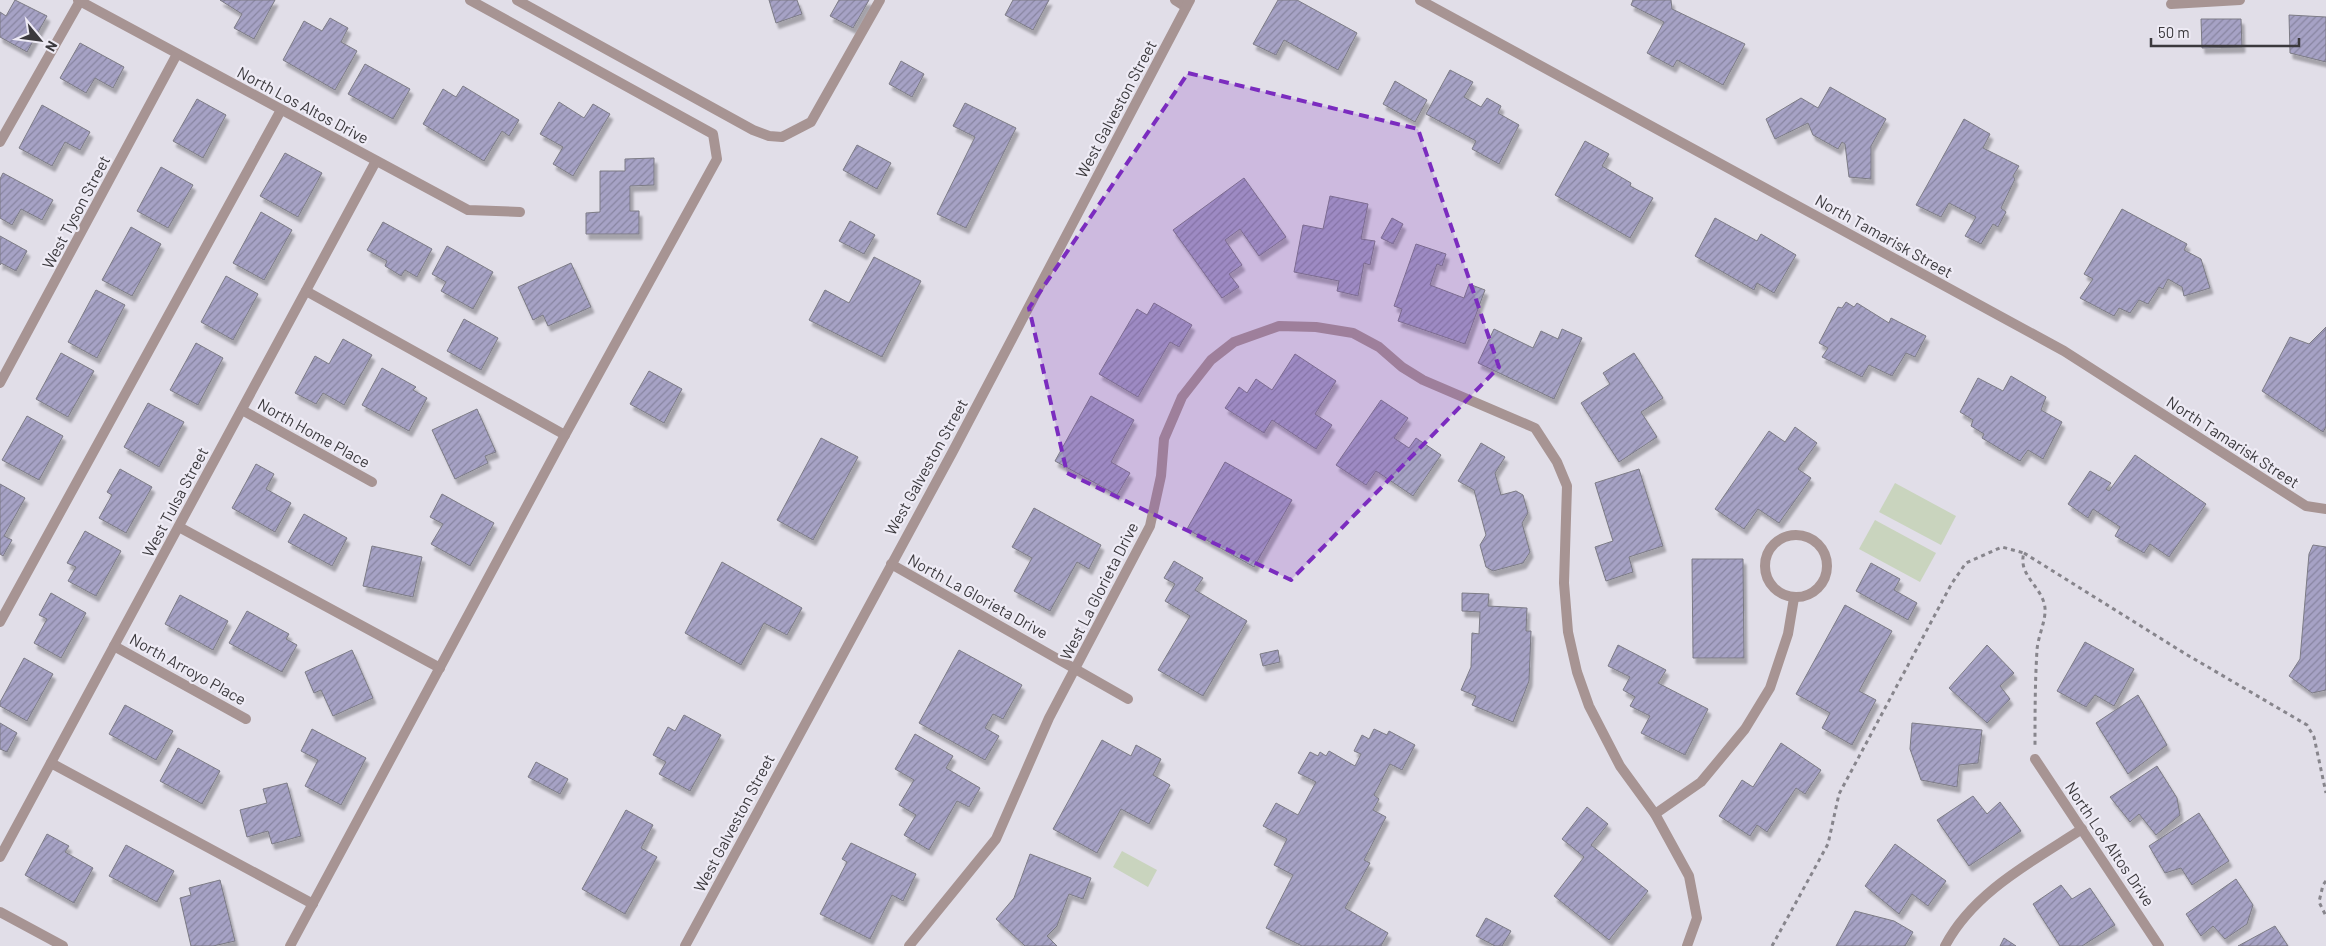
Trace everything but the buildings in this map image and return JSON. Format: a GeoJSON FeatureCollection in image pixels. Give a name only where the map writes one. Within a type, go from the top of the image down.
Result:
{"type":"FeatureCollection","features":[{"type":"Feature","properties":{"kind":"street"},"geometry":{"type":"LineString","coordinates":[[0,142],[79,0]]}},
{"type":"Feature","properties":{"kind":"street","name":"North Los Altos Drive"},"geometry":{"type":"LineString","coordinates":[[79,0],[468,210],[520,212]]}},
{"type":"Feature","properties":{"kind":"street"},"geometry":{"type":"LineString","coordinates":[[290,946],[564,436],[717,159],[713,134],[470,0]]}},
{"type":"Feature","properties":{"kind":"street"},"geometry":{"type":"LineString","coordinates":[[516,0],[753,130],[770,136],[782,137],[811,122],[880,0]]}},
{"type":"Feature","properties":{"kind":"street"},"geometry":{"type":"LineString","coordinates":[[1175,0],[1188,4]]}},
{"type":"Feature","properties":{"kind":"street","name":"North Tamarisk Street"},"geometry":{"type":"LineString","coordinates":[[1420,0],[2064,350],[2306,506],[2326,509]]}},
{"type":"Feature","properties":{"kind":"street"},"geometry":{"type":"LineString","coordinates":[[2171,4],[2240,0]]}},
{"type":"Feature","properties":{"kind":"street","name":"West Galveston Street"},"geometry":{"type":"LineString","coordinates":[[685,946],[952,453],[1188,4]]}},
{"type":"Feature","properties":{"kind":"street","name":"West Tyson Street"},"geometry":{"type":"LineString","coordinates":[[0,383],[177,54]]}},
{"type":"Feature","properties":{"kind":"street"},"geometry":{"type":"LineString","coordinates":[[0,622],[281,110]]}},
{"type":"Feature","properties":{"kind":"street","name":"West Tulsa Street"},"geometry":{"type":"LineString","coordinates":[[0,857],[376,161]]}},
{"type":"Feature","properties":{"kind":"street"},"geometry":{"type":"LineString","coordinates":[[306,291],[564,436]]}},
{"type":"Feature","properties":{"kind":"street","name":"West La Glorieta Drive"},"geometry":{"type":"LineString","coordinates":[[909,946],[996,839],[1048,718],[1076,669],[1150,526],[1161,476],[1164,440],[1182,397],[1211,360],[1234,342],[1279,326],[1316,327],[1353,333],[1379,346],[1402,367],[1423,380],[1465,400],[1535,428],[1557,462],[1567,486],[1564,583],[1568,632],[1577,672],[1589,706],[1620,766],[1655,814],[1689,876],[1698,918],[1687,946]]}},
{"type":"Feature","properties":{"kind":"street","name":"North Home Place"},"geometry":{"type":"LineString","coordinates":[[242,410],[372,482]]}},
{"type":"Feature","properties":{"kind":"street"},"geometry":{"type":"LineString","coordinates":[[178,527],[440,668]]}},
{"type":"Feature","properties":{"kind":"street"},"geometry":{"type":"LineString","coordinates":[[1799,535],[1809,537],[1824,551],[1828,570],[1819,589],[1811,595],[1794,598],[1780,594],[1772,586],[1766,577],[1765,567],[1767,556],[1772,546],[1789,536],[1799,535]]}},
{"type":"Feature","properties":{"kind":"street","name":"North La Glorieta Drive"},"geometry":{"type":"LineString","coordinates":[[891,564],[1128,699]]}},
{"type":"Feature","properties":{"kind":"street"},"geometry":{"type":"LineString","coordinates":[[1655,814],[1701,782],[1745,729],[1770,688],[1788,634],[1794,598]]}},
{"type":"Feature","properties":{"kind":"street","name":"North Arroyo Place"},"geometry":{"type":"LineString","coordinates":[[114,646],[246,719]]}},
{"type":"Feature","properties":{"kind":"street","name":"North Los Altos Drive"},"geometry":{"type":"LineString","coordinates":[[2035,759],[2159,946]]}},
{"type":"Feature","properties":{"kind":"street"},"geometry":{"type":"LineString","coordinates":[[51,763],[314,904]]}},
{"type":"Feature","properties":{"kind":"street"},"geometry":{"type":"LineString","coordinates":[[1945,946],[1952,932],[1992,889],[2082,828]]}},
{"type":"Feature","properties":{"kind":"street"},"geometry":{"type":"LineString","coordinates":[[0,912],[63,946]]}},
{"type":"Feature","properties":{"kind":"path"},"geometry":{"type":"LineString","coordinates":[[1772,946],[1828,844],[1839,794],[1952,583],[1966,563],[2002,547],[2024,553],[2184,652],[2308,725],[2314,737],[2326,793]]}},
{"type":"Feature","properties":{"kind":"path"},"geometry":{"type":"LineString","coordinates":[[2024,553],[2021,562],[2025,572],[2040,594],[2045,608],[2037,647],[2035,759]]}},
{"type":"Feature","properties":{"kind":"path"},"geometry":{"type":"LineString","coordinates":[[2326,881],[2323,885],[2319,902],[2326,916]]}},
{"type":"Feature","properties":{"kind":"highlighted area"},"geometry":{"type":"Polygon","coordinates":[[[1188,73],[1418,129],[1499,367],[1291,580],[1067,473],[1029,308],[1188,73]]]}},
{"type":"Feature","properties":{"kind":"green space"},"geometry":{"type":"Polygon","coordinates":[[[1895,483],[1956,516],[1941,545],[1879,512],[1895,483]]]}},
{"type":"Feature","properties":{"kind":"green space"},"geometry":{"type":"Polygon","coordinates":[[[1875,520],[1936,553],[1920,582],[1859,549],[1875,520]]]}},
{"type":"Feature","properties":{"kind":"green space"},"geometry":{"type":"Polygon","coordinates":[[[1122,851],[1157,870],[1148,887],[1113,867],[1122,851]]]}}]}
